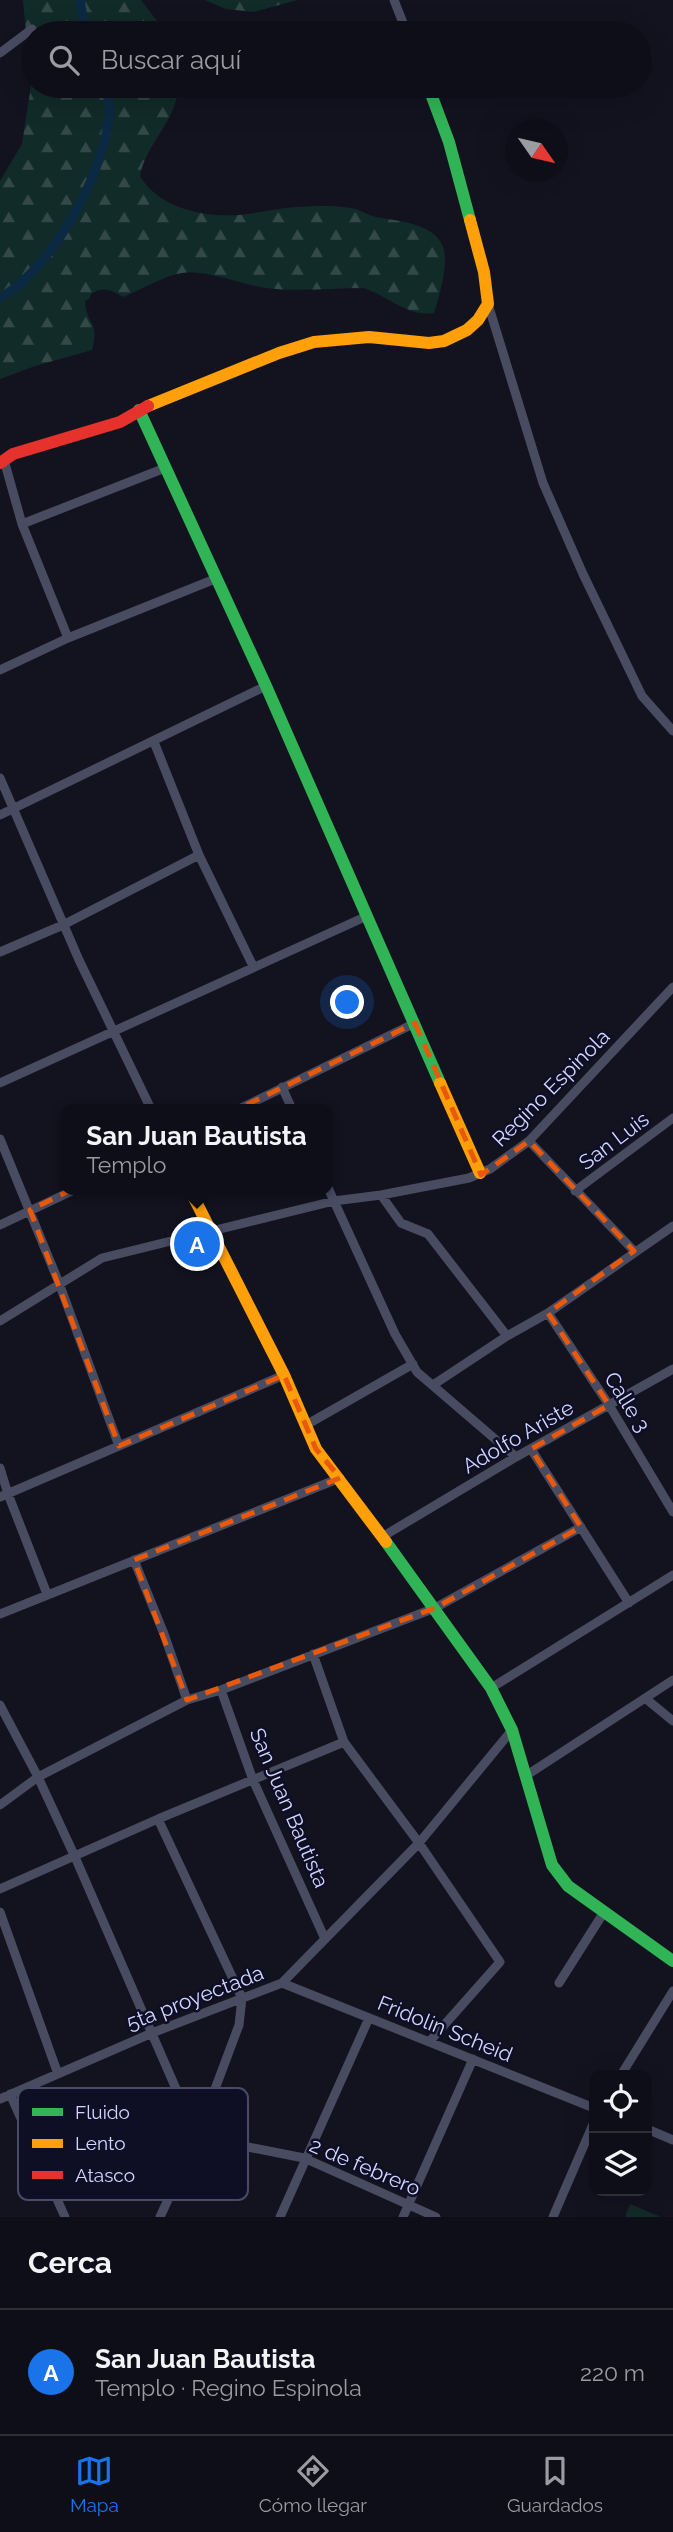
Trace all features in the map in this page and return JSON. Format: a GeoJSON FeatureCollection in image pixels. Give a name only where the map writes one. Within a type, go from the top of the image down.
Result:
{"type":"FeatureCollection","features":[{"type":"Feature","properties":{"kind":"street"},"geometry":{"type":"LineString","coordinates":[[394,0],[402,21]]}},
{"type":"Feature","properties":{"kind":"street"},"geometry":{"type":"LineString","coordinates":[[0,52],[21,37]]}},
{"type":"Feature","properties":{"kind":"street"},"geometry":{"type":"LineString","coordinates":[[432,98],[453,154],[485,272],[488,304],[543,483],[642,696],[673,731]]}},
{"type":"Feature","properties":{"kind":"street"},"geometry":{"type":"LineString","coordinates":[[68,638],[22,524],[2,461],[13,454],[120,422],[139,411],[279,353],[314,342],[369,337],[429,343],[444,341],[467,330],[478,320],[488,304]]}},
{"type":"Feature","properties":{"kind":"street"},"geometry":{"type":"LineString","coordinates":[[139,411],[266,687],[480,1173]]}},
{"type":"Feature","properties":{"kind":"street"},"geometry":{"type":"LineString","coordinates":[[22,524],[165,468]]}},
{"type":"Feature","properties":{"kind":"street"},"geometry":{"type":"LineString","coordinates":[[0,670],[68,638],[215,579]]}},
{"type":"Feature","properties":{"kind":"street"},"geometry":{"type":"LineString","coordinates":[[0,815],[266,687]]}},
{"type":"Feature","properties":{"kind":"street"},"geometry":{"type":"LineString","coordinates":[[153,742],[199,855],[253,966]]}},
{"type":"Feature","properties":{"kind":"street"},"geometry":{"type":"LineString","coordinates":[[0,778],[63,925],[148,1104]]}},
{"type":"Feature","properties":{"kind":"street"},"geometry":{"type":"LineString","coordinates":[[0,952],[63,925],[199,855]]}},
{"type":"Feature","properties":{"kind":"street"},"geometry":{"type":"LineString","coordinates":[[0,1083],[367,916]]}},
{"type":"Feature","properties":{"kind":"street","name":"Regino Espinola"},"geometry":{"type":"LineString","coordinates":[[0,1321],[102,1258],[334,1201],[381,1195],[469,1178],[480,1173],[507,1158],[528,1141],[673,987]]}},
{"type":"Feature","properties":{"kind":"street"},"geometry":{"type":"LineString","coordinates":[[249,1104],[415,1023]]}},
{"type":"Feature","properties":{"kind":"street"},"geometry":{"type":"LineString","coordinates":[[282,1087],[290,1104]]}},
{"type":"Feature","properties":{"kind":"street","name":"San Luis"},"geometry":{"type":"LineString","coordinates":[[575,1191],[673,1118]]}},
{"type":"Feature","properties":{"kind":"street"},"geometry":{"type":"LineString","coordinates":[[0,1139],[59,1283],[119,1446]]}},
{"type":"Feature","properties":{"kind":"street"},"geometry":{"type":"LineString","coordinates":[[528,1141],[634,1251]]}},
{"type":"Feature","properties":{"kind":"street"},"geometry":{"type":"LineString","coordinates":[[0,1225],[63,1195]]}},
{"type":"Feature","properties":{"kind":"street"},"geometry":{"type":"LineString","coordinates":[[192,1195],[284,1375],[316,1449],[341,1478],[491,1688],[512,1730],[552,1865],[568,1886],[673,1961]]}},
{"type":"Feature","properties":{"kind":"street"},"geometry":{"type":"LineString","coordinates":[[331,1195],[395,1334],[417,1372],[516,1457]]}},
{"type":"Feature","properties":{"kind":"street"},"geometry":{"type":"LineString","coordinates":[[381,1195],[401,1223],[428,1234],[507,1336]]}},
{"type":"Feature","properties":{"kind":"street"},"geometry":{"type":"LineString","coordinates":[[433,1385],[548,1312],[673,1226]]}},
{"type":"Feature","properties":{"kind":"street","name":"Calle 3"},"geometry":{"type":"LineString","coordinates":[[548,1312],[609,1405],[673,1512]]}},
{"type":"Feature","properties":{"kind":"street"},"geometry":{"type":"LineString","coordinates":[[306,1425],[412,1364]]}},
{"type":"Feature","properties":{"kind":"street","name":"Adolfo Ariste"},"geometry":{"type":"LineString","coordinates":[[382,1537],[516,1457],[673,1369]]}},
{"type":"Feature","properties":{"kind":"street"},"geometry":{"type":"LineString","coordinates":[[4,1495],[284,1375]]}},
{"type":"Feature","properties":{"kind":"street"},"geometry":{"type":"LineString","coordinates":[[531,1449],[629,1603]]}},
{"type":"Feature","properties":{"kind":"street"},"geometry":{"type":"LineString","coordinates":[[0,1468],[4,1495],[47,1594]]}},
{"type":"Feature","properties":{"kind":"street"},"geometry":{"type":"LineString","coordinates":[[0,1614],[341,1478]]}},
{"type":"Feature","properties":{"kind":"street"},"geometry":{"type":"LineString","coordinates":[[0,1805],[38,1777],[187,1700],[221,1690],[435,1608],[581,1527]]}},
{"type":"Feature","properties":{"kind":"street"},"geometry":{"type":"LineString","coordinates":[[134,1560],[187,1700]]}},
{"type":"Feature","properties":{"kind":"street"},"geometry":{"type":"LineString","coordinates":[[491,1688],[673,1576]]}},
{"type":"Feature","properties":{"kind":"street"},"geometry":{"type":"LineString","coordinates":[[313,1654],[344,1742],[419,1843],[500,1962],[430,2041]]}},
{"type":"Feature","properties":{"kind":"street"},"geometry":{"type":"LineString","coordinates":[[527,1775],[673,1680]]}},
{"type":"Feature","properties":{"kind":"street","name":"San Juan Bautista"},"geometry":{"type":"LineString","coordinates":[[221,1690],[253,1780],[325,1939]]}},
{"type":"Feature","properties":{"kind":"street"},"geometry":{"type":"LineString","coordinates":[[645,1698],[673,1721]]}},
{"type":"Feature","properties":{"kind":"street"},"geometry":{"type":"LineString","coordinates":[[0,1705],[38,1777],[75,1857],[176,2088]]}},
{"type":"Feature","properties":{"kind":"street","name":"5ta proyectada"},"geometry":{"type":"LineString","coordinates":[[24,2088],[152,2033],[282,1983],[419,1843],[512,1730]]}},
{"type":"Feature","properties":{"kind":"street"},"geometry":{"type":"LineString","coordinates":[[0,1889],[158,1819],[344,1742]]}},
{"type":"Feature","properties":{"kind":"street"},"geometry":{"type":"LineString","coordinates":[[158,1819],[242,1998],[239,2025],[215,2088]]}},
{"type":"Feature","properties":{"kind":"street"},"geometry":{"type":"LineString","coordinates":[[0,1912],[58,2074]]}},
{"type":"Feature","properties":{"kind":"street"},"geometry":{"type":"LineString","coordinates":[[559,1983],[604,1912]]}},
{"type":"Feature","properties":{"kind":"street","name":"Fridolin Scheid"},"geometry":{"type":"LineString","coordinates":[[282,1983],[589,2106]]}},
{"type":"Feature","properties":{"kind":"street"},"geometry":{"type":"LineString","coordinates":[[624,2070],[673,1991]]}},
{"type":"Feature","properties":{"kind":"street"},"geometry":{"type":"LineString","coordinates":[[280,2217],[304,2158],[369,2018]]}},
{"type":"Feature","properties":{"kind":"street"},"geometry":{"type":"LineString","coordinates":[[403,2217],[473,2059]]}},
{"type":"Feature","properties":{"kind":"street","name":"5ta proyectada"},"geometry":{"type":"LineString","coordinates":[[0,2099],[18,2091]]}},
{"type":"Feature","properties":{"kind":"street"},"geometry":{"type":"LineString","coordinates":[[10,2094],[18,2112]]}},
{"type":"Feature","properties":{"kind":"street"},"geometry":{"type":"LineString","coordinates":[[652,2131],[673,2140]]}},
{"type":"Feature","properties":{"kind":"street"},"geometry":{"type":"LineString","coordinates":[[554,2217],[590,2133]]}},
{"type":"Feature","properties":{"kind":"street","name":"2 de febrero"},"geometry":{"type":"LineString","coordinates":[[248,2147],[304,2158],[436,2217]]}},
{"type":"Feature","properties":{"kind":"street"},"geometry":{"type":"LineString","coordinates":[[57,2200],[65,2217]]}},
{"type":"Feature","properties":{"kind":"street"},"geometry":{"type":"LineString","coordinates":[[160,2217],[168,2200]]}},
{"type":"Feature","properties":{"kind":"highlighted area"},"geometry":{"type":"Polygon","coordinates":[[[415,1023],[481,1175],[529,1141],[634,1251],[548,1313],[609,1405],[531,1449],[581,1527],[435,1608],[187,1700],[134,1560],[340,1478],[316,1449],[284,1375],[119,1446],[30,1210],[415,1023]]]}},
{"type":"Feature","properties":{"kind":"green space"},"geometry":{"type":"Polygon","coordinates":[[[23,0],[141,0],[157,21],[25,21],[23,0]]]}},
{"type":"Feature","properties":{"kind":"green space"},"geometry":{"type":"Polygon","coordinates":[[[205,0],[297,0],[254,12],[226,9],[205,0]]]}},
{"type":"Feature","properties":{"kind":"green space"},"geometry":{"type":"Polygon","coordinates":[[[29,98],[176,98],[167,121],[148,153],[140,176],[158,196],[183,208],[211,215],[337,206],[425,229],[440,241],[445,257],[434,313],[406,309],[363,288],[278,289],[201,273],[182,273],[123,297],[107,290],[91,294],[85,301],[94,328],[92,350],[0,379],[0,181],[22,144],[29,98]]]}},
{"type":"Feature","properties":{"kind":"green space"},"geometry":{"type":"Polygon","coordinates":[[[630,2204],[661,2217],[625,2217],[630,2204]]]}},
{"type":"Feature","properties":{"kind":"waterway"},"geometry":{"type":"LineString","coordinates":[[80,0],[85,21]]}},
{"type":"Feature","properties":{"kind":"waterway"},"geometry":{"type":"LineString","coordinates":[[0,298],[39,265],[71,219],[96,168],[104,142],[109,118],[108,98]]}},
{"type":"Feature","properties":{"kind":"traffic: fast"},"geometry":{"type":"LineString","coordinates":[[432,98],[449,142],[470,220]]}},
{"type":"Feature","properties":{"kind":"traffic: fast"},"geometry":{"type":"LineString","coordinates":[[139,410],[266,686],[440,1083]]}},
{"type":"Feature","properties":{"kind":"traffic: fast"},"geometry":{"type":"LineString","coordinates":[[386,1542],[491,1688],[512,1730],[552,1865],[568,1886],[673,1961]]}},
{"type":"Feature","properties":{"kind":"traffic: slow"},"geometry":{"type":"LineString","coordinates":[[148,406],[279,353],[314,342],[369,337],[429,343],[444,341],[467,330],[478,320],[488,304],[484,272],[470,220]]}},
{"type":"Feature","properties":{"kind":"traffic: slow"},"geometry":{"type":"LineString","coordinates":[[440,1083],[480,1173]]}},
{"type":"Feature","properties":{"kind":"traffic: slow"},"geometry":{"type":"LineString","coordinates":[[193,1195],[284,1375],[316,1449],[386,1542]]}},
{"type":"Feature","properties":{"kind":"traffic: jam"},"geometry":{"type":"LineString","coordinates":[[0,463],[13,454],[120,422],[148,406]]}},
{"type":"Feature","properties":{"kind":"place","name":"San Juan Bautista"},"geometry":{"type":"Point","coordinates":[197,1244]}}]}
